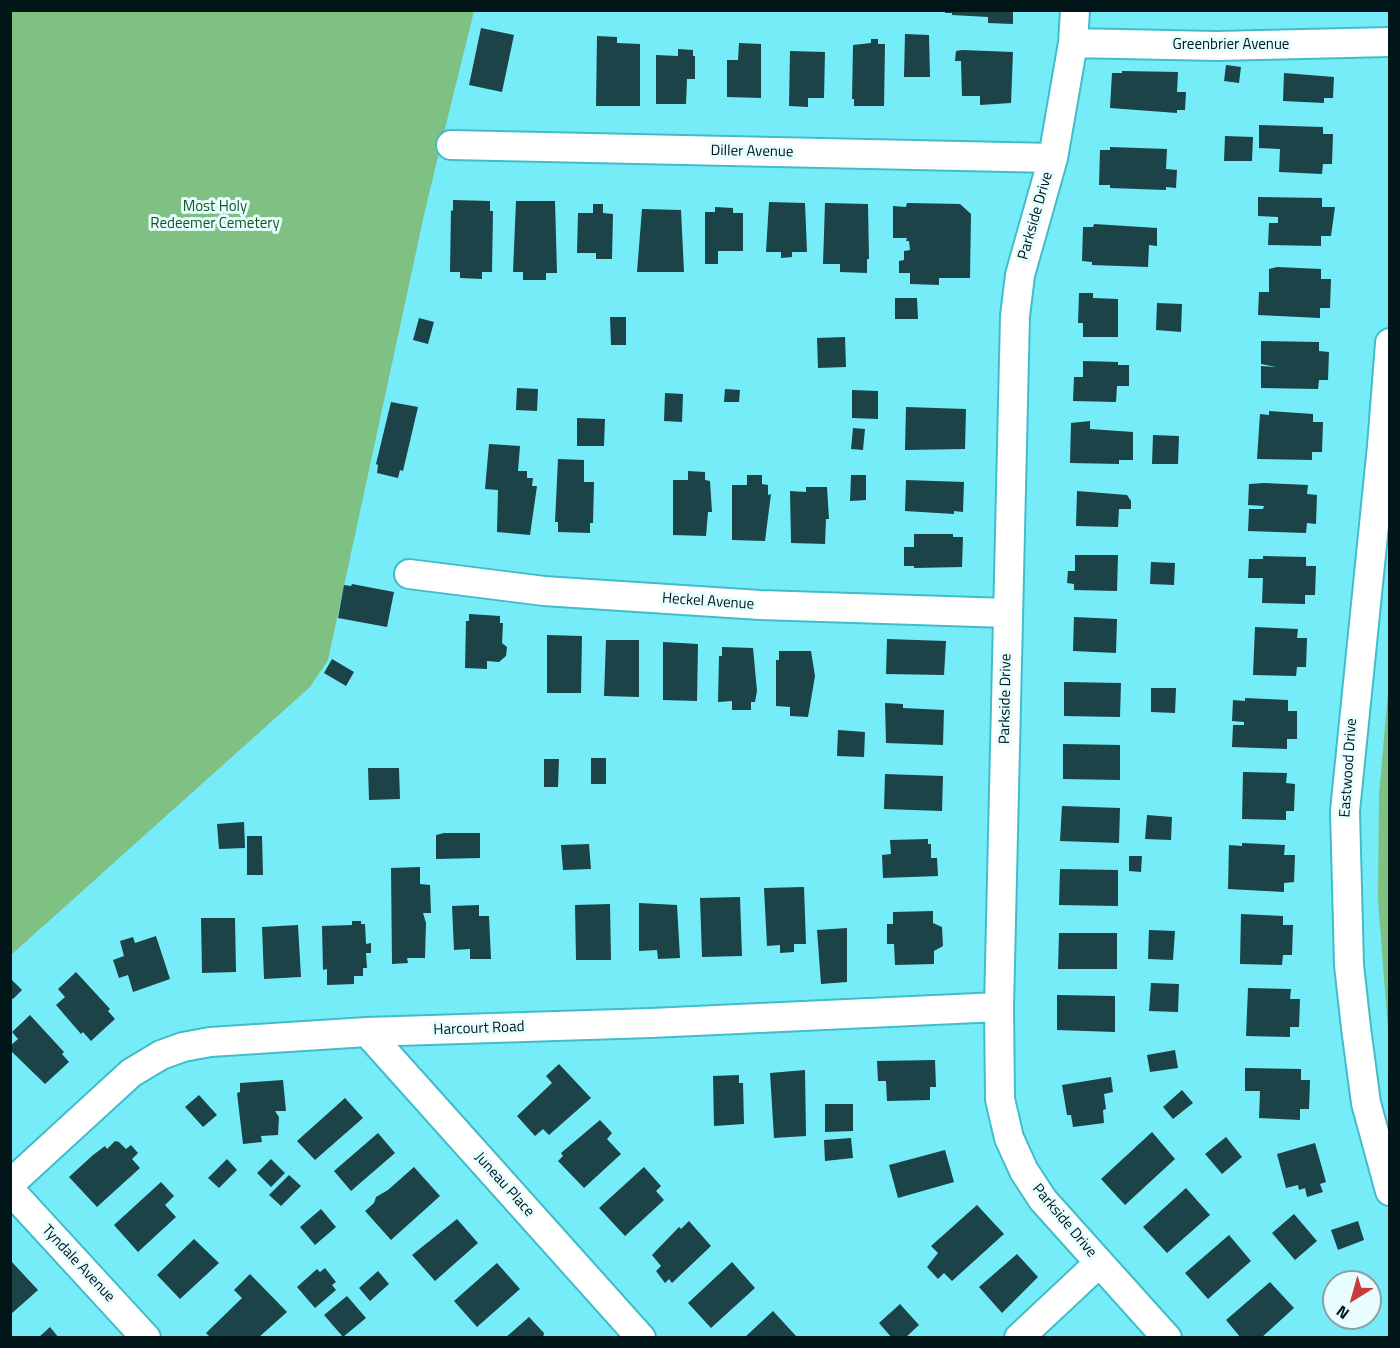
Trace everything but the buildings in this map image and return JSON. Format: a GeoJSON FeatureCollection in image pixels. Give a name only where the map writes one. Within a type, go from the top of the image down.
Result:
{"type":"FeatureCollection","features":[{"type":"Feature","properties":{"kind":"street","name":"Parkside Drive"},"geometry":{"type":"LineString","coordinates":[[1075,10],[1073,43],[1053,158],[1020,275],[1015,316],[999,1007],[1000,1099],[1009,1138],[1024,1172],[1043,1200],[1167,1338]]}},
{"type":"Feature","properties":{"kind":"street","name":"Greenbrier Avenue"},"geometry":{"type":"LineString","coordinates":[[1073,43],[1217,46],[1389,42]]}},
{"type":"Feature","properties":{"kind":"street","name":"Diller Avenue"},"geometry":{"type":"LineString","coordinates":[[451,145],[1053,158]]}},
{"type":"Feature","properties":{"kind":"street","name":"Eastwood Drive"},"geometry":{"type":"LineString","coordinates":[[1389,344],[1383,446],[1354,707],[1345,811],[1349,965],[1356,1028],[1366,1103],[1389,1191]]}},
{"type":"Feature","properties":{"kind":"street","name":"Heckel Avenue"},"geometry":{"type":"LineString","coordinates":[[410,574],[544,591],[760,605],[1008,613]]}},
{"type":"Feature","properties":{"kind":"street","name":"Harcourt Road"},"geometry":{"type":"LineString","coordinates":[[10,1184],[131,1074],[161,1055],[183,1047],[210,1042],[367,1032],[817,1017],[999,1007]]}},
{"type":"Feature","properties":{"kind":"street","name":"Juneau Place"},"geometry":{"type":"LineString","coordinates":[[367,1032],[641,1338]]}},
{"type":"Feature","properties":{"kind":"street","name":"Tyndale Avenue"},"geometry":{"type":"LineString","coordinates":[[10,1190],[146,1338]]}},
{"type":"Feature","properties":{"kind":"street"},"geometry":{"type":"LineString","coordinates":[[1019,1338],[1099,1263]]}},
{"type":"Feature","properties":{"kind":"green space","name":"Most Holy Redeemer Cemetery"},"geometry":{"type":"Polygon","coordinates":[[[11,11],[474,11],[426,206],[328,660],[310,687],[11,955],[11,11]]]}},
{"type":"Feature","properties":{"kind":"green space"},"geometry":{"type":"Polygon","coordinates":[[[1389,680],[1390,1043],[1378,900],[1379,795],[1389,680]]]}}]}
